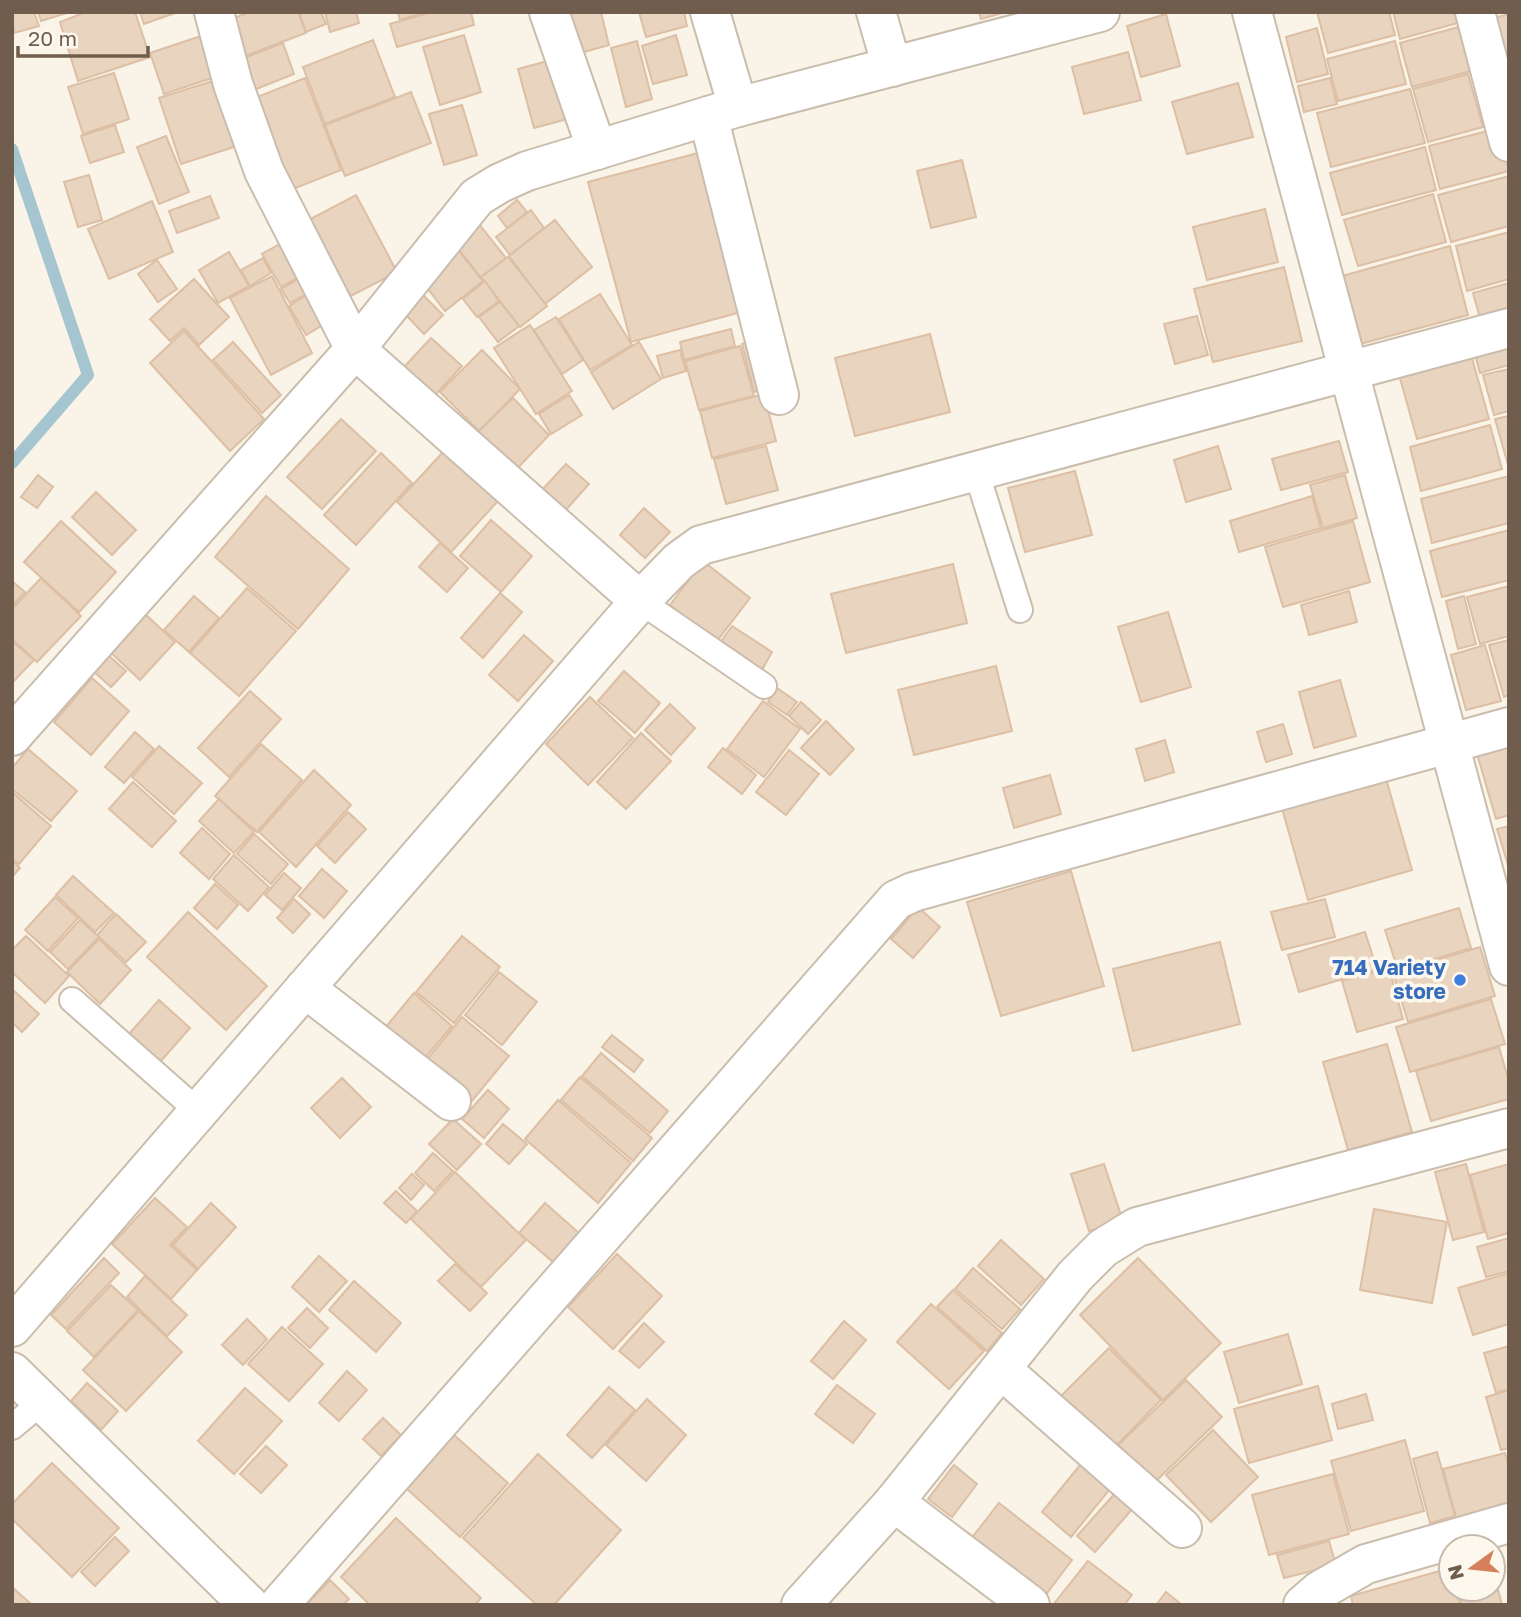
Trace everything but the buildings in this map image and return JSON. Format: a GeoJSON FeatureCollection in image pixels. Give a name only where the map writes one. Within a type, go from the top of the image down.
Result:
{"type":"FeatureCollection","features":[{"type":"Feature","properties":{"kind":"street"},"geometry":{"type":"LineString","coordinates":[[214,12],[233,84],[264,171],[355,349],[640,601]]}},
{"type":"Feature","properties":{"kind":"street"},"geometry":{"type":"LineString","coordinates":[[549,12],[597,150]]}},
{"type":"Feature","properties":{"kind":"street"},"geometry":{"type":"LineString","coordinates":[[710,12],[723,112],[779,396]]}},
{"type":"Feature","properties":{"kind":"street"},"geometry":{"type":"LineString","coordinates":[[876,12],[892,67]]}},
{"type":"Feature","properties":{"kind":"street"},"geometry":{"type":"LineString","coordinates":[[12,736],[355,349],[477,197],[527,171],[723,112],[892,67],[1040,20],[1100,12]]}},
{"type":"Feature","properties":{"kind":"street"},"geometry":{"type":"LineString","coordinates":[[1252,12],[1509,966]]}},
{"type":"Feature","properties":{"kind":"street"},"geometry":{"type":"LineString","coordinates":[[1475,12],[1509,142]]}},
{"type":"Feature","properties":{"kind":"street"},"geometry":{"type":"LineString","coordinates":[[12,1327],[640,601],[679,561],[701,545],[1509,327]]}},
{"type":"Feature","properties":{"kind":"street"},"geometry":{"type":"LineString","coordinates":[[279,1605],[896,900],[927,888],[1509,727]]}},
{"type":"Feature","properties":{"kind":"street"},"geometry":{"type":"LineString","coordinates":[[305,988],[451,1101]]}},
{"type":"Feature","properties":{"kind":"street"},"geometry":{"type":"LineString","coordinates":[[801,1605],[894,1502],[1075,1276],[1103,1248],[1137,1227],[1509,1128]]}},
{"type":"Feature","properties":{"kind":"street"},"geometry":{"type":"LineString","coordinates":[[1001,1369],[1182,1528]]}},
{"type":"Feature","properties":{"kind":"street"},"geometry":{"type":"LineString","coordinates":[[12,1372],[249,1605]]}},
{"type":"Feature","properties":{"kind":"street"},"geometry":{"type":"LineString","coordinates":[[894,1502],[1030,1605]]}},
{"type":"Feature","properties":{"kind":"street"},"geometry":{"type":"LineString","coordinates":[[1303,1605],[1319,1591],[1366,1564],[1509,1523]]}},
{"type":"Feature","properties":{"kind":"lane"},"geometry":{"type":"LineString","coordinates":[[976,471],[1020,610]]}},
{"type":"Feature","properties":{"kind":"lane"},"geometry":{"type":"LineString","coordinates":[[640,601],[764,686]]}},
{"type":"Feature","properties":{"kind":"lane"},"geometry":{"type":"LineString","coordinates":[[72,1000],[199,1112]]}},
{"type":"Feature","properties":{"kind":"lane"},"geometry":{"type":"LineString","coordinates":[[12,1427],[42,1402]]}},
{"type":"Feature","properties":{"kind":"waterway"},"geometry":{"type":"LineString","coordinates":[[12,149],[88,375],[12,463]]}},
{"type":"Feature","properties":{"kind":"place","name":"714 Variety store"},"geometry":{"type":"Point","coordinates":[1460,980]}}]}
